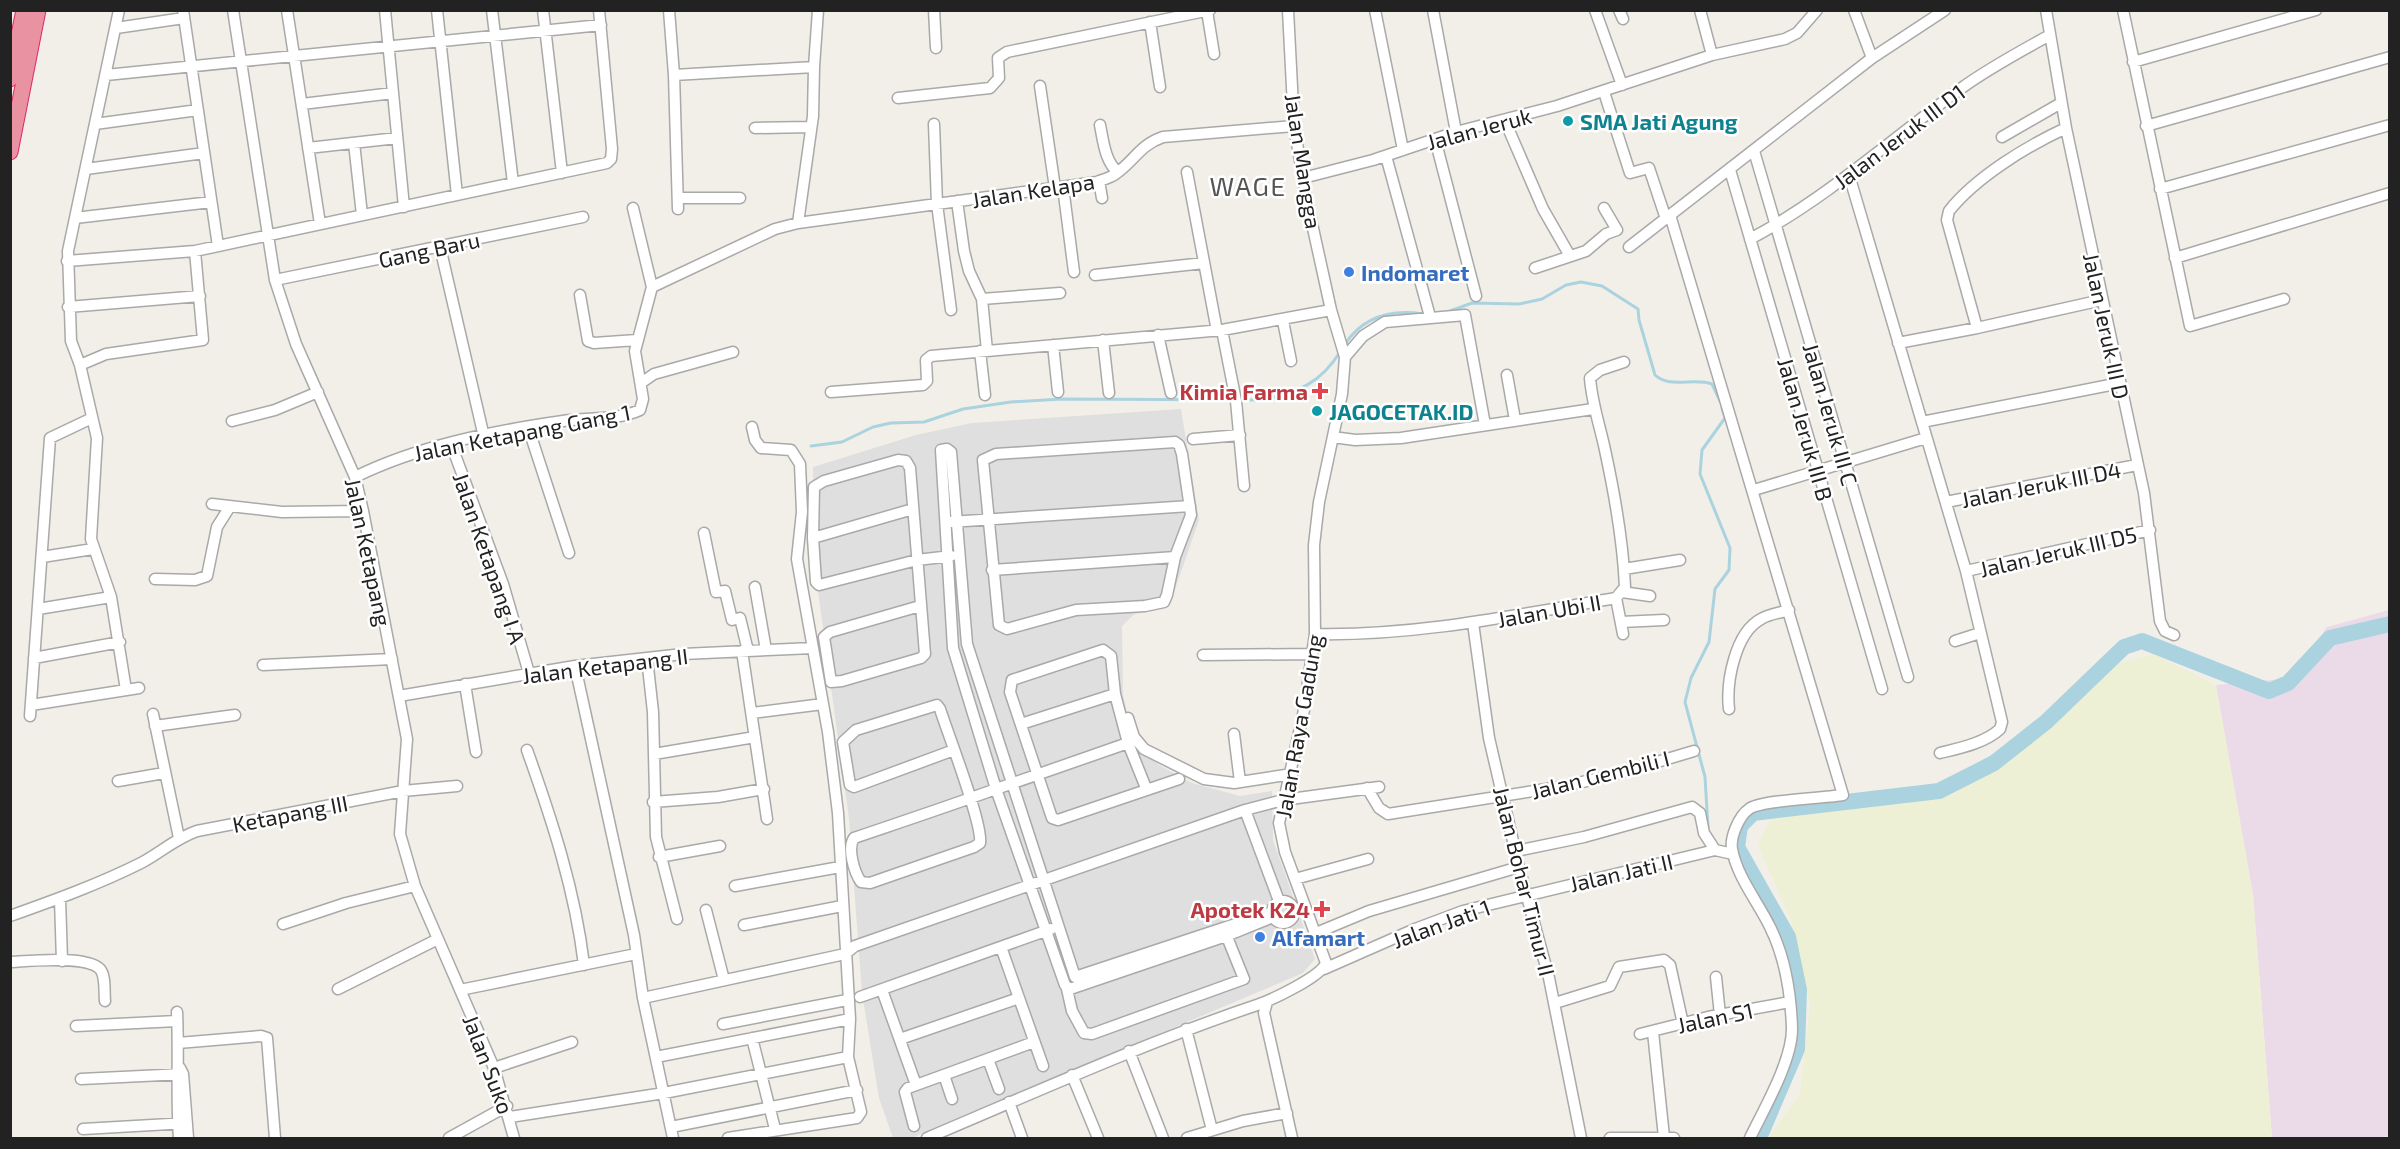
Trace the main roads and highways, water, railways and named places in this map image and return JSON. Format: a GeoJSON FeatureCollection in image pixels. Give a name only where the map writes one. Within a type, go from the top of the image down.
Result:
{"type":"FeatureCollection","features":[{"type":"Feature","properties":{"kind":"highway"},"geometry":{"type":"LineString","coordinates":[[10,80],[24,10]]}},
{"type":"Feature","properties":{"kind":"highway"},"geometry":{"type":"LineString","coordinates":[[10,152],[38,10]]}},
{"type":"Feature","properties":{"kind":"waterway"},"geometry":{"type":"LineString","coordinates":[[1450,311],[1472,303],[1519,304],[1542,299],[1566,285],[1581,282],[1602,286],[1638,309],[1655,375],[1668,381],[1712,384],[1720,401]]}},
{"type":"Feature","properties":{"kind":"waterway"},"geometry":{"type":"LineString","coordinates":[[1345,344],[1352,334],[1379,317],[1400,313],[1423,314]]}},
{"type":"Feature","properties":{"kind":"waterway"},"geometry":{"type":"LineString","coordinates":[[811,446],[842,442],[873,427],[891,423],[924,422],[963,409],[1011,402],[1062,399],[1264,400],[1308,385],[1325,372],[1340,352]]}},
{"type":"Feature","properties":{"kind":"waterway"},"geometry":{"type":"LineString","coordinates":[[1708,827],[1705,777],[1685,702],[1691,678],[1709,642],[1715,589],[1729,570],[1730,548],[1700,474],[1702,450],[1725,418],[1722,408]]}},
{"type":"Feature","properties":{"kind":"waterway"},"geometry":{"type":"LineString","coordinates":[[1759,1138],[1797,1049],[1799,990],[1788,937],[1737,847],[1740,826],[1753,813],[1939,791],[1994,763],[2046,722],[2124,647],[2142,641],[2269,691],[2288,683],[2330,638],[2390,624]]}},
{"type":"Feature","properties":{"kind":"place","name":"SMA Jati Agung"},"geometry":{"type":"Point","coordinates":[1568,121]}},
{"type":"Feature","properties":{"kind":"place","name":"Indomaret"},"geometry":{"type":"Point","coordinates":[1349,272]}},
{"type":"Feature","properties":{"kind":"place","name":"Kimia Farma"},"geometry":{"type":"Point","coordinates":[1320,391]}},
{"type":"Feature","properties":{"kind":"place","name":"JAGOCETAK.ID"},"geometry":{"type":"Point","coordinates":[1317,411]}},
{"type":"Feature","properties":{"kind":"place","name":"Apotek K24"},"geometry":{"type":"Point","coordinates":[1322,909]}},
{"type":"Feature","properties":{"kind":"place","name":"Alfamart"},"geometry":{"type":"Point","coordinates":[1260,937]}},
{"type":"Feature","properties":{"kind":"district","name":"WAGE"},"geometry":{"type":"Point","coordinates":[1248,185]}}]}
